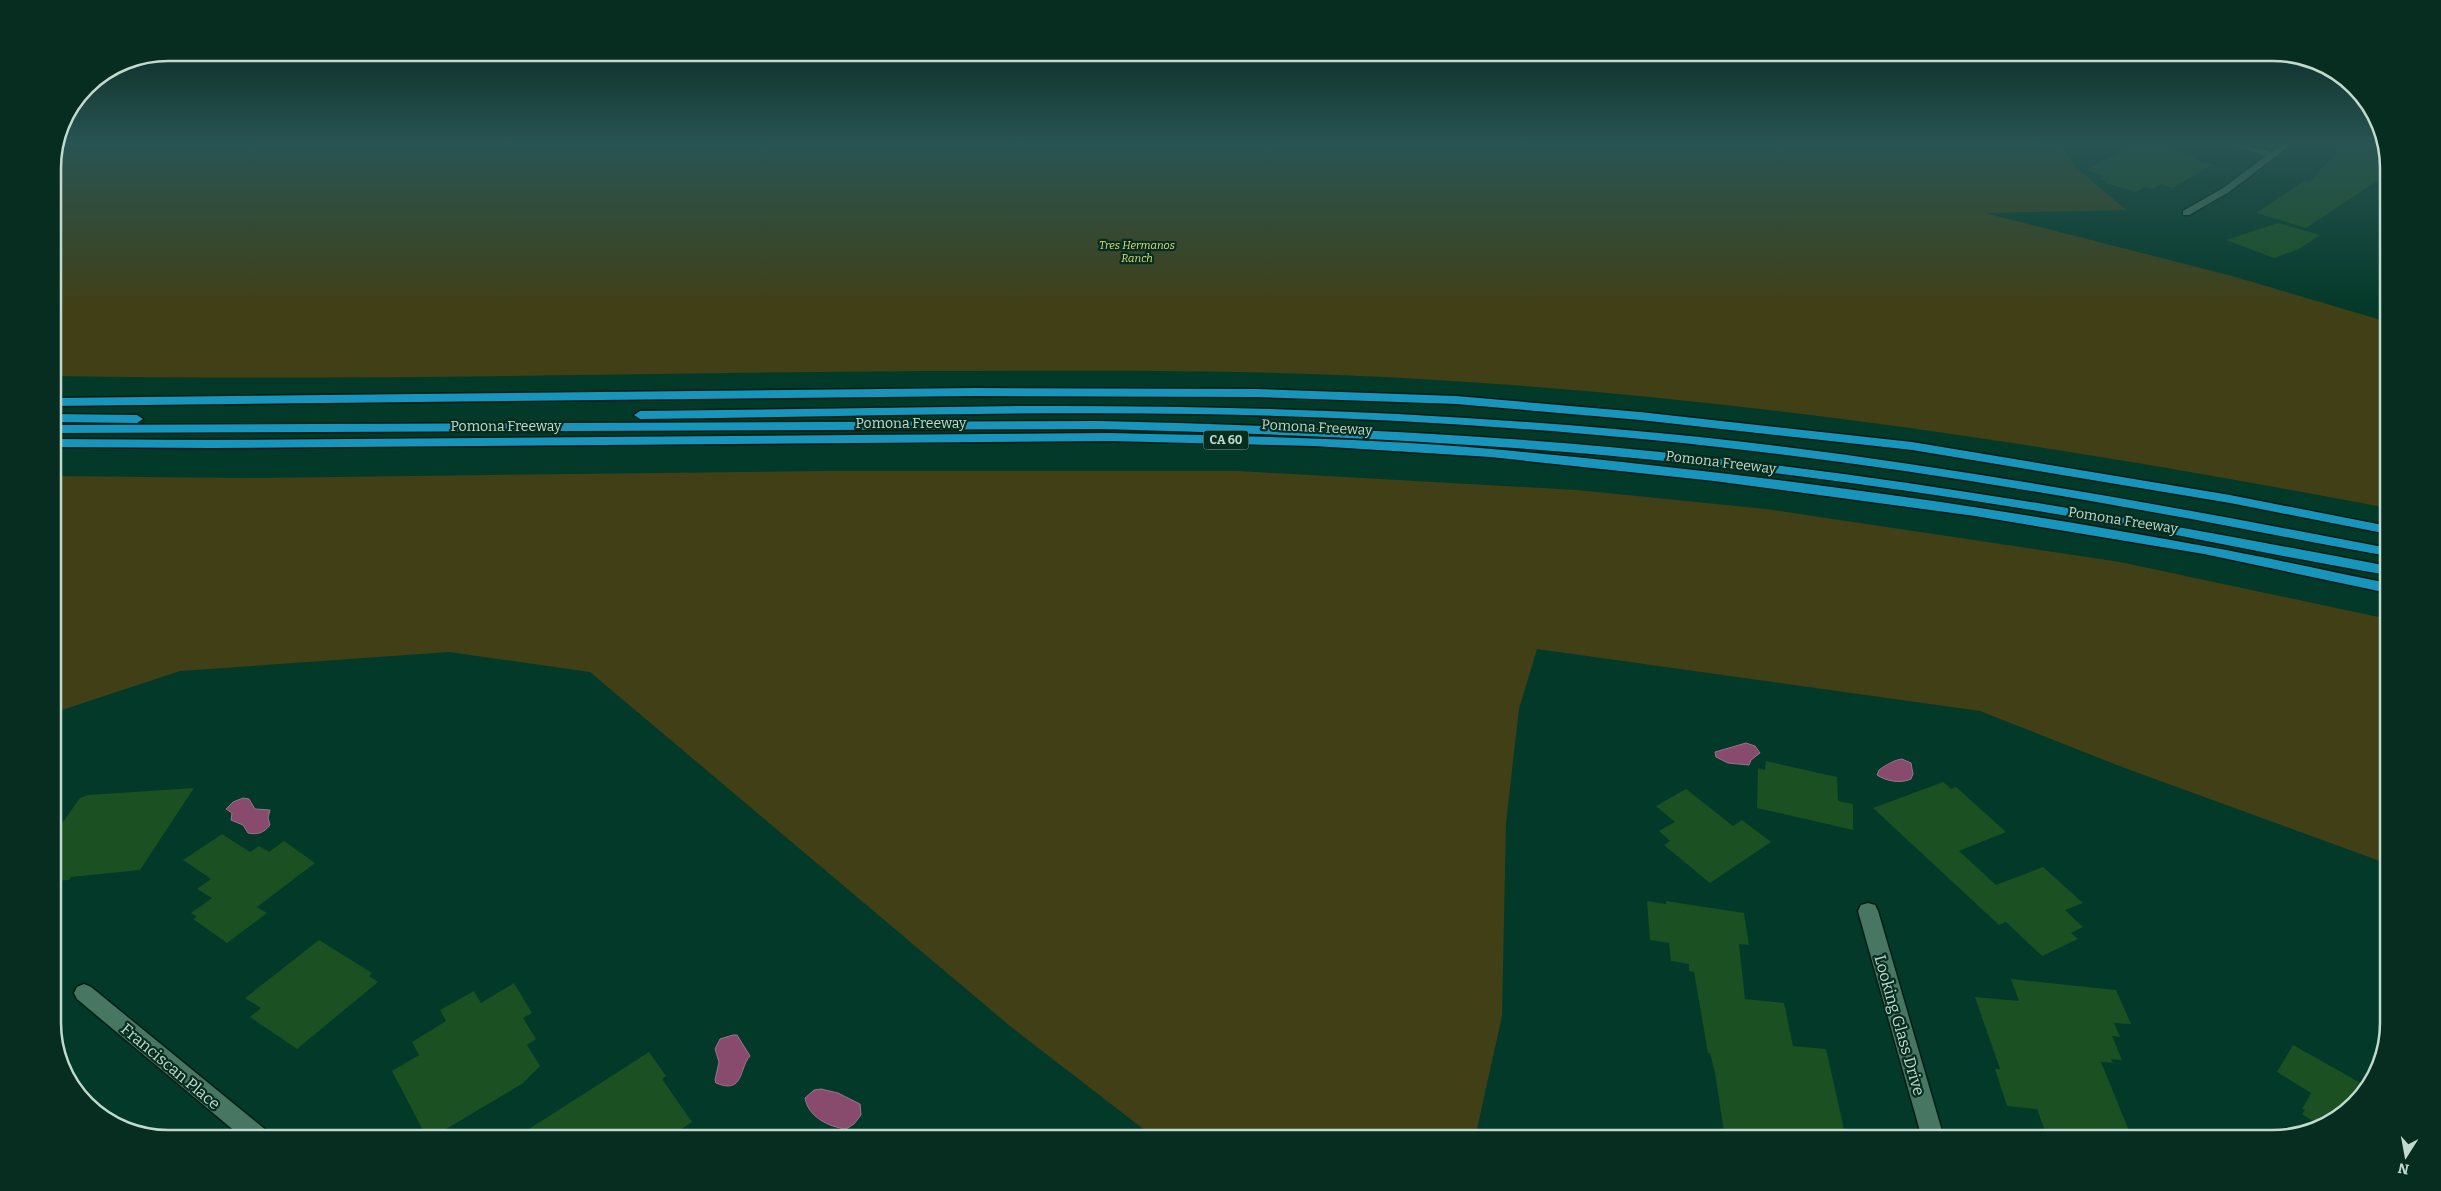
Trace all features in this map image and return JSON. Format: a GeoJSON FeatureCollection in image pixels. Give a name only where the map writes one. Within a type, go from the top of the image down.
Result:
{"type":"FeatureCollection","features":[{"type":"Feature","properties":{"kind":"highway","name":"Pomona Freeway"},"geometry":{"type":"LineString","coordinates":[[61,402],[976,392],[1257,393],[1456,400],[1640,416],[1912,446],[2230,499],[2380,528]]}},
{"type":"Feature","properties":{"kind":"highway"},"geometry":{"type":"LineString","coordinates":[[61,418],[169,420],[978,410],[1158,410],[1317,414],[1475,422],[1656,437],[1839,458],[2217,518],[2380,550]]}},
{"type":"Feature","properties":{"kind":"highway"},"geometry":{"type":"LineString","coordinates":[[61,429],[1102,424],[1252,428],[1407,436],[1616,451],[1789,470],[1988,499],[2231,540],[2380,569]]}},
{"type":"Feature","properties":{"kind":"highway","name":"Pomona Freeway"},"geometry":{"type":"LineString","coordinates":[[61,442],[211,444],[1110,437],[1333,443],[1490,453],[1704,476],[1966,511],[2204,550],[2380,586]]}},
{"type":"Feature","properties":{"kind":"street"},"geometry":{"type":"LineString","coordinates":[[2186,213],[2209,200]]}},
{"type":"Feature","properties":{"kind":"street","name":"Looking Glass Drive"},"geometry":{"type":"LineString","coordinates":[[1868,911],[1931,1130]]}},
{"type":"Feature","properties":{"kind":"street","name":"Franciscan Place"},"geometry":{"type":"LineString","coordinates":[[84,993],[249,1130]]}},
{"type":"Feature","properties":{"kind":"green space","name":"Tres Hermanos Ranch"},"geometry":{"type":"Polygon","coordinates":[[[61,200],[2114,200],[2126,210],[1985,213],[2232,276],[2380,320],[2380,507],[2127,461],[1865,422],[1602,392],[1470,382],[1286,373],[1131,371],[925,371],[271,378],[61,376],[61,200]]]}},
{"type":"Feature","properties":{"kind":"green space"},"geometry":{"type":"Polygon","coordinates":[[[825,471],[1237,471],[1577,490],[1766,509],[2120,562],[2380,617],[2380,861],[2122,767],[1980,711],[1537,649],[1519,709],[1506,823],[1502,1016],[1477,1130],[1145,1130],[1010,1026],[590,672],[449,652],[180,671],[61,710],[61,476],[245,478],[825,471]]]}},
{"type":"Feature","properties":{"kind":"shaded area"},"geometry":{"type":"Polygon","coordinates":[[[1746,743],[1755,746],[1760,753],[1751,760],[1749,765],[1728,763],[1716,757],[1715,752],[1746,743]]]}},
{"type":"Feature","properties":{"kind":"shaded area"},"geometry":{"type":"Polygon","coordinates":[[[1902,759],[1911,763],[1913,774],[1911,779],[1893,781],[1877,775],[1884,766],[1902,759]]]}},
{"type":"Feature","properties":{"kind":"shaded area"},"geometry":{"type":"Polygon","coordinates":[[[243,798],[249,799],[255,809],[270,810],[268,818],[270,825],[263,832],[248,833],[243,825],[231,820],[232,813],[226,809],[233,802],[243,798]]]}},
{"type":"Feature","properties":{"kind":"shaded area"},"geometry":{"type":"Polygon","coordinates":[[[737,1035],[750,1056],[736,1083],[732,1086],[725,1086],[716,1083],[715,1080],[719,1062],[715,1049],[720,1039],[737,1035]]]}},
{"type":"Feature","properties":{"kind":"shaded area"},"geometry":{"type":"Polygon","coordinates":[[[821,1089],[838,1093],[860,1104],[861,1115],[854,1124],[846,1129],[839,1128],[820,1120],[810,1111],[805,1098],[814,1090],[821,1089]]]}},
{"type":"Feature","properties":{"kind":"building"},"geometry":{"type":"Polygon","coordinates":[[[2276,200],[2349,200],[2306,228],[2256,213],[2276,200]]]}},
{"type":"Feature","properties":{"kind":"building"},"geometry":{"type":"Polygon","coordinates":[[[2278,223],[2320,235],[2299,249],[2274,258],[2226,240],[2278,223]]]}},
{"type":"Feature","properties":{"kind":"building"},"geometry":{"type":"Polygon","coordinates":[[[1766,761],[1837,777],[1838,801],[1853,804],[1853,830],[1757,808],[1758,768],[1765,770],[1766,761]]]}},
{"type":"Feature","properties":{"kind":"building"},"geometry":{"type":"Polygon","coordinates":[[[1943,782],[1951,789],[1956,787],[2006,832],[1959,851],[1996,885],[2043,867],[2083,903],[2065,910],[2083,927],[2071,933],[2078,939],[2042,956],[2006,922],[1999,925],[1873,808],[1943,782]]]}},
{"type":"Feature","properties":{"kind":"building"},"geometry":{"type":"Polygon","coordinates":[[[194,788],[140,870],[71,877],[69,880],[61,880],[61,825],[80,798],[88,795],[194,788]]]}},
{"type":"Feature","properties":{"kind":"building"},"geometry":{"type":"Polygon","coordinates":[[[1686,789],[1733,826],[1742,820],[1771,842],[1710,883],[1664,845],[1670,841],[1659,831],[1675,822],[1656,806],[1686,789]]]}},
{"type":"Feature","properties":{"kind":"building"},"geometry":{"type":"Polygon","coordinates":[[[222,834],[250,852],[259,846],[269,852],[284,841],[315,863],[257,907],[267,913],[227,943],[193,919],[197,917],[191,913],[212,898],[197,889],[211,879],[183,860],[222,834]]]}},
{"type":"Feature","properties":{"kind":"building"},"geometry":{"type":"Polygon","coordinates":[[[1647,901],[1666,904],[1666,901],[1744,913],[1749,945],[1739,944],[1745,999],[1784,1003],[1793,1046],[1826,1049],[1844,1130],[1724,1130],[1715,1073],[1710,1053],[1708,1053],[1694,972],[1689,971],[1689,964],[1671,961],[1669,943],[1650,940],[1647,901]]]}},
{"type":"Feature","properties":{"kind":"building"},"geometry":{"type":"Polygon","coordinates":[[[319,940],[372,973],[369,976],[378,982],[297,1049],[250,1017],[261,1008],[245,998],[319,940]]]}},
{"type":"Feature","properties":{"kind":"building"},"geometry":{"type":"Polygon","coordinates":[[[2011,979],[2116,990],[2131,1024],[2114,1023],[2120,1037],[2112,1036],[2122,1060],[2111,1059],[2113,1063],[2101,1062],[2129,1130],[2045,1130],[2037,1109],[2007,1106],[1995,1069],[2000,1069],[1975,997],[2019,1001],[2011,979]]]}},
{"type":"Feature","properties":{"kind":"building"},"geometry":{"type":"Polygon","coordinates":[[[514,983],[532,1013],[523,1018],[536,1039],[527,1045],[540,1066],[522,1084],[444,1130],[423,1130],[392,1071],[419,1055],[412,1042],[446,1021],[440,1010],[474,991],[481,1003],[514,983]]]}},
{"type":"Feature","properties":{"kind":"building"},"geometry":{"type":"Polygon","coordinates":[[[2293,1045],[2361,1083],[2343,1103],[2314,1122],[2302,1114],[2305,1110],[2302,1109],[2311,1093],[2277,1072],[2293,1045]]]}},
{"type":"Feature","properties":{"kind":"building"},"geometry":{"type":"Polygon","coordinates":[[[649,1052],[666,1076],[662,1079],[692,1122],[680,1130],[527,1130],[649,1052]]]}}]}
